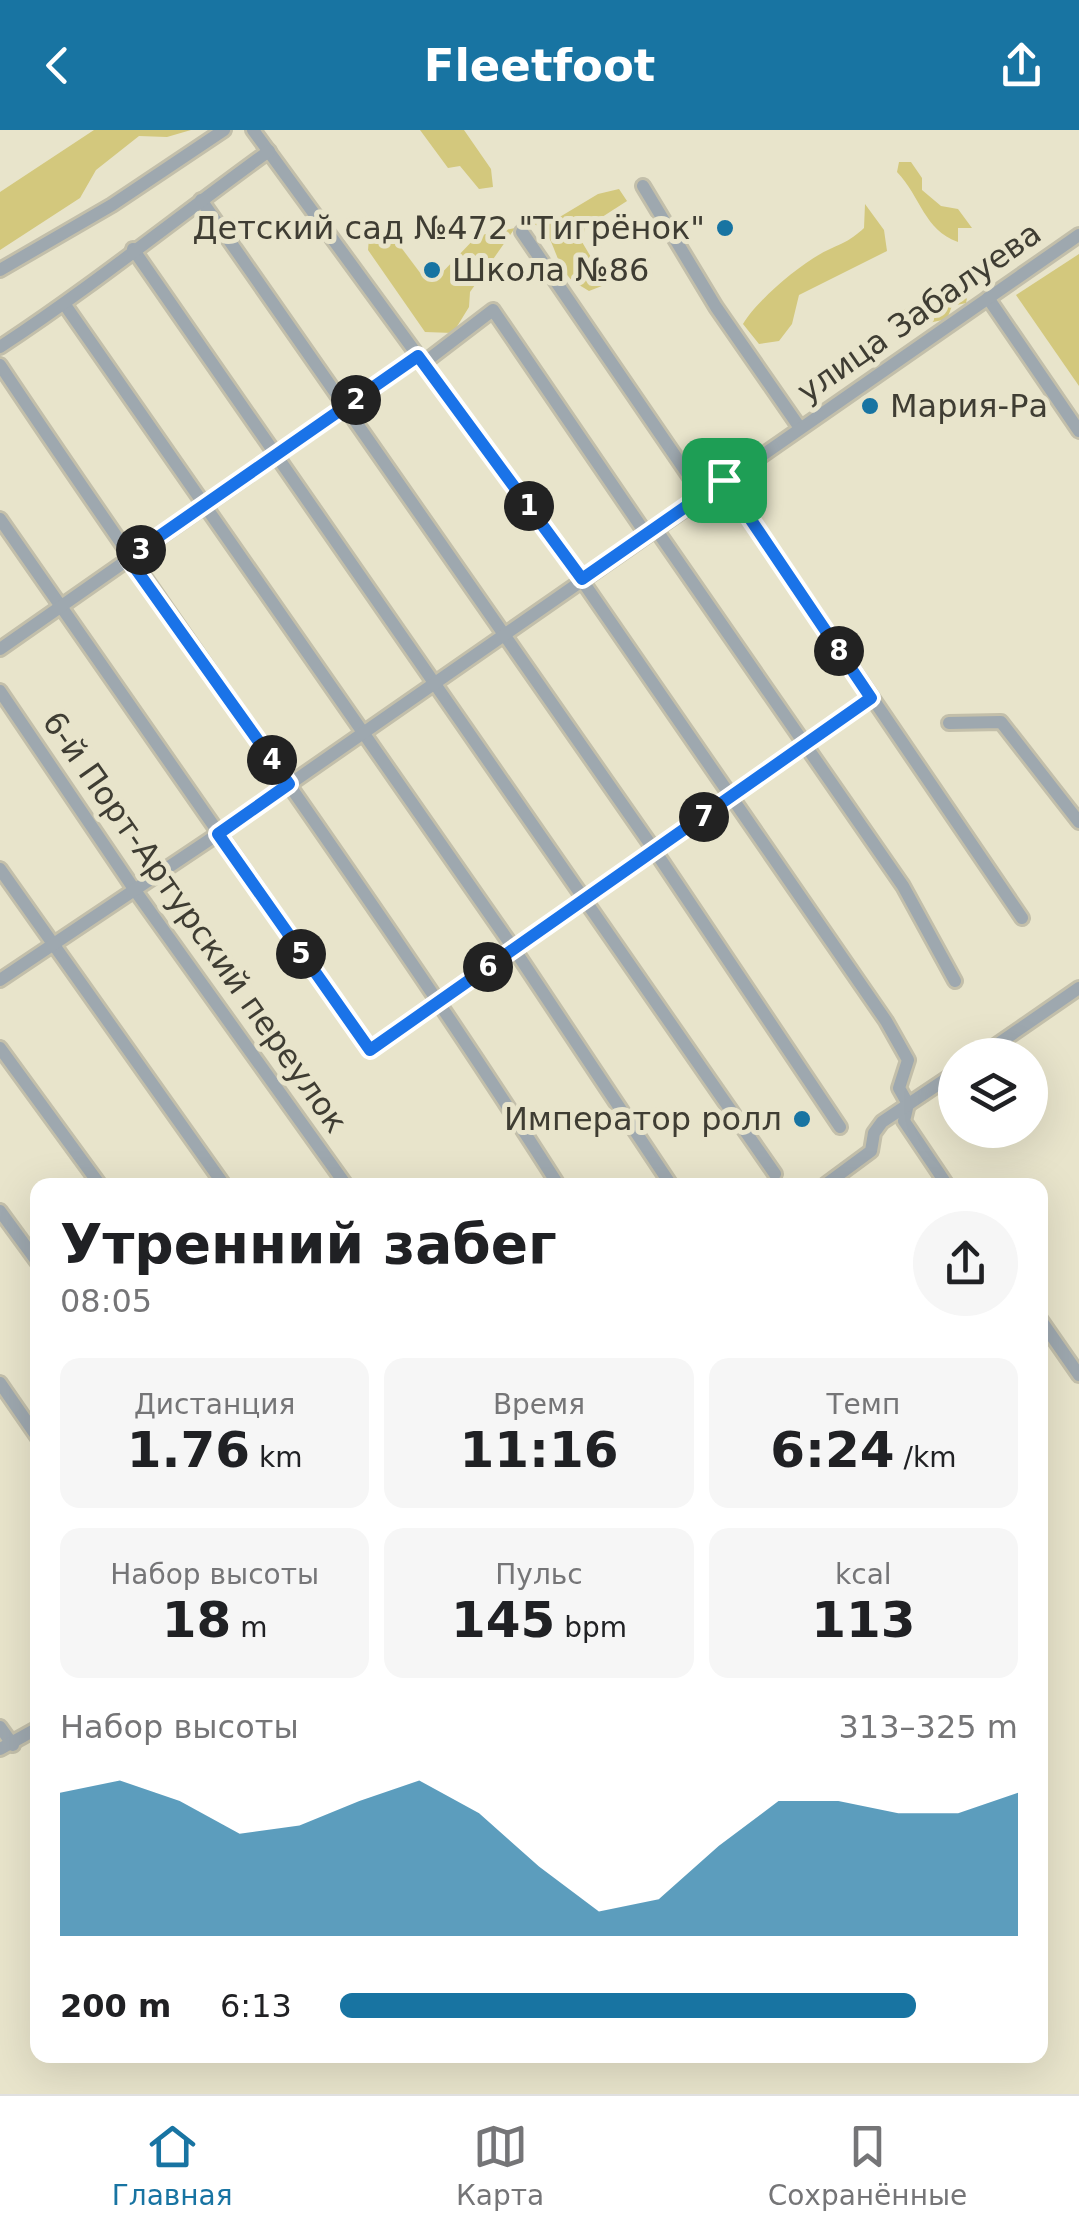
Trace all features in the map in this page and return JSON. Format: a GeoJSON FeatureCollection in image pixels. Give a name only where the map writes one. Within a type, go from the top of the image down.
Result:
{"type":"FeatureCollection","features":[{"type":"Feature","properties":{"kind":"street"},"geometry":{"type":"LineString","coordinates":[[0,270],[112,204],[224,130]]}},
{"type":"Feature","properties":{"kind":"street"},"geometry":{"type":"LineString","coordinates":[[253,130],[582,579],[893,1034],[908,1060],[898,1088],[908,1104],[907,1128],[942,1178]]}},
{"type":"Feature","properties":{"kind":"street"},"geometry":{"type":"LineString","coordinates":[[0,347],[65,305],[133,249],[269,151]]}},
{"type":"Feature","properties":{"kind":"street"},"geometry":{"type":"LineString","coordinates":[[642,186],[716,307],[800,428]]}},
{"type":"Feature","properties":{"kind":"street"},"geometry":{"type":"LineString","coordinates":[[201,200],[655,851],[840,1127]]}},
{"type":"Feature","properties":{"kind":"street"},"geometry":{"type":"LineString","coordinates":[[522,232],[702,495]]}},
{"type":"Feature","properties":{"kind":"street","name":"улица Забалуева"},"geometry":{"type":"LineString","coordinates":[[0,980],[218,834],[1079,235]]}},
{"type":"Feature","properties":{"kind":"street"},"geometry":{"type":"LineString","coordinates":[[133,249],[774,1174]]}},
{"type":"Feature","properties":{"kind":"street"},"geometry":{"type":"LineString","coordinates":[[988,298],[1079,431]]}},
{"type":"Feature","properties":{"kind":"street"},"geometry":{"type":"LineString","coordinates":[[65,305],[514,949],[666,1178]]}},
{"type":"Feature","properties":{"kind":"street"},"geometry":{"type":"LineString","coordinates":[[0,649],[346,407],[493,310],[903,886],[954,981]]}},
{"type":"Feature","properties":{"kind":"street"},"geometry":{"type":"LineString","coordinates":[[0,365],[128,558],[441,1000],[554,1178]]}},
{"type":"Feature","properties":{"kind":"street"},"geometry":{"type":"LineString","coordinates":[[724,480],[1022,918]]}},
{"type":"Feature","properties":{"kind":"street"},"geometry":{"type":"LineString","coordinates":[[0,519],[370,1050],[871,698]]}},
{"type":"Feature","properties":{"kind":"street","name":"6-й Порт-Артурский переулок"},"geometry":{"type":"LineString","coordinates":[[0,691],[134,889],[341,1178]]}},
{"type":"Feature","properties":{"kind":"street"},"geometry":{"type":"LineString","coordinates":[[949,723],[1001,722],[1079,822]]}},
{"type":"Feature","properties":{"kind":"street"},"geometry":{"type":"LineString","coordinates":[[0,869],[219,1178]]}},
{"type":"Feature","properties":{"kind":"street"},"geometry":{"type":"LineString","coordinates":[[1007,1038],[1079,988]]}},
{"type":"Feature","properties":{"kind":"street"},"geometry":{"type":"LineString","coordinates":[[0,1048],[95,1178]]}},
{"type":"Feature","properties":{"kind":"street"},"geometry":{"type":"LineString","coordinates":[[835,1178],[870,1152],[874,1133],[938,1084]]}},
{"type":"Feature","properties":{"kind":"street"},"geometry":{"type":"LineString","coordinates":[[0,1211],[30,1253]]}},
{"type":"Feature","properties":{"kind":"street"},"geometry":{"type":"LineString","coordinates":[[1048,1330],[1079,1375]]}},
{"type":"Feature","properties":{"kind":"street"},"geometry":{"type":"LineString","coordinates":[[0,1383],[30,1426]]}},
{"type":"Feature","properties":{"kind":"street"},"geometry":{"type":"LineString","coordinates":[[0,1727],[6,1747],[30,1733]]}},
{"type":"Feature","properties":{"kind":"shaded area"},"geometry":{"type":"Polygon","coordinates":[[[94,130],[191,130],[167,137],[139,136],[96,170],[80,198],[0,250],[0,192],[94,130]]]}},
{"type":"Feature","properties":{"kind":"shaded area"},"geometry":{"type":"Polygon","coordinates":[[[420,130],[464,130],[491,169],[493,187],[479,189],[460,166],[448,168],[420,130]]]}},
{"type":"Feature","properties":{"kind":"shaded area"},"geometry":{"type":"Polygon","coordinates":[[[899,162],[911,162],[922,178],[922,190],[941,206],[958,209],[972,228],[958,228],[958,242],[930,221],[897,172],[899,162]]]}},
{"type":"Feature","properties":{"kind":"shaded area"},"geometry":{"type":"Polygon","coordinates":[[[619,189],[627,201],[585,228],[582,242],[607,284],[589,291],[570,278],[544,231],[529,222],[533,212],[548,212],[558,218],[598,194],[619,189]]]}},
{"type":"Feature","properties":{"kind":"shaded area"},"geometry":{"type":"Polygon","coordinates":[[[865,204],[884,230],[887,251],[799,295],[792,324],[779,341],[759,344],[743,324],[750,314],[795,271],[864,228],[865,204]]]}},
{"type":"Feature","properties":{"kind":"shaded area"},"geometry":{"type":"Polygon","coordinates":[[[515,228],[470,292],[469,307],[453,333],[425,332],[368,250],[369,238],[388,230],[421,274],[436,279],[477,236],[515,228]]]}},
{"type":"Feature","properties":{"kind":"shaded area"},"geometry":{"type":"Polygon","coordinates":[[[1079,254],[1079,386],[1016,295],[1079,254]]]}},
{"type":"Feature","properties":{"kind":"shaded area"},"geometry":{"type":"Polygon","coordinates":[[[950,280],[961,280],[969,289],[966,303],[952,306],[947,319],[896,330],[896,317],[950,280]]]}},
{"type":"Feature","properties":{"kind":"place","name":"Детский сад №472 \"Тигрёнок\""},"geometry":{"type":"Point","coordinates":[725,228]}},
{"type":"Feature","properties":{"kind":"place","name":"Школа №86"},"geometry":{"type":"Point","coordinates":[432,270]}},
{"type":"Feature","properties":{"kind":"place","name":"Мария-Ра"},"geometry":{"type":"Point","coordinates":[870,406]}},
{"type":"Feature","properties":{"kind":"place","name":"Император ролл"},"geometry":{"type":"Point","coordinates":[802,1119]}},
{"type":"Feature","properties":{"kind":"route"},"geometry":{"type":"LineString","coordinates":[[418,356],[582,579],[724,480],[871,698],[370,1050],[218,834],[289,784],[128,558],[418,356]]}}]}
